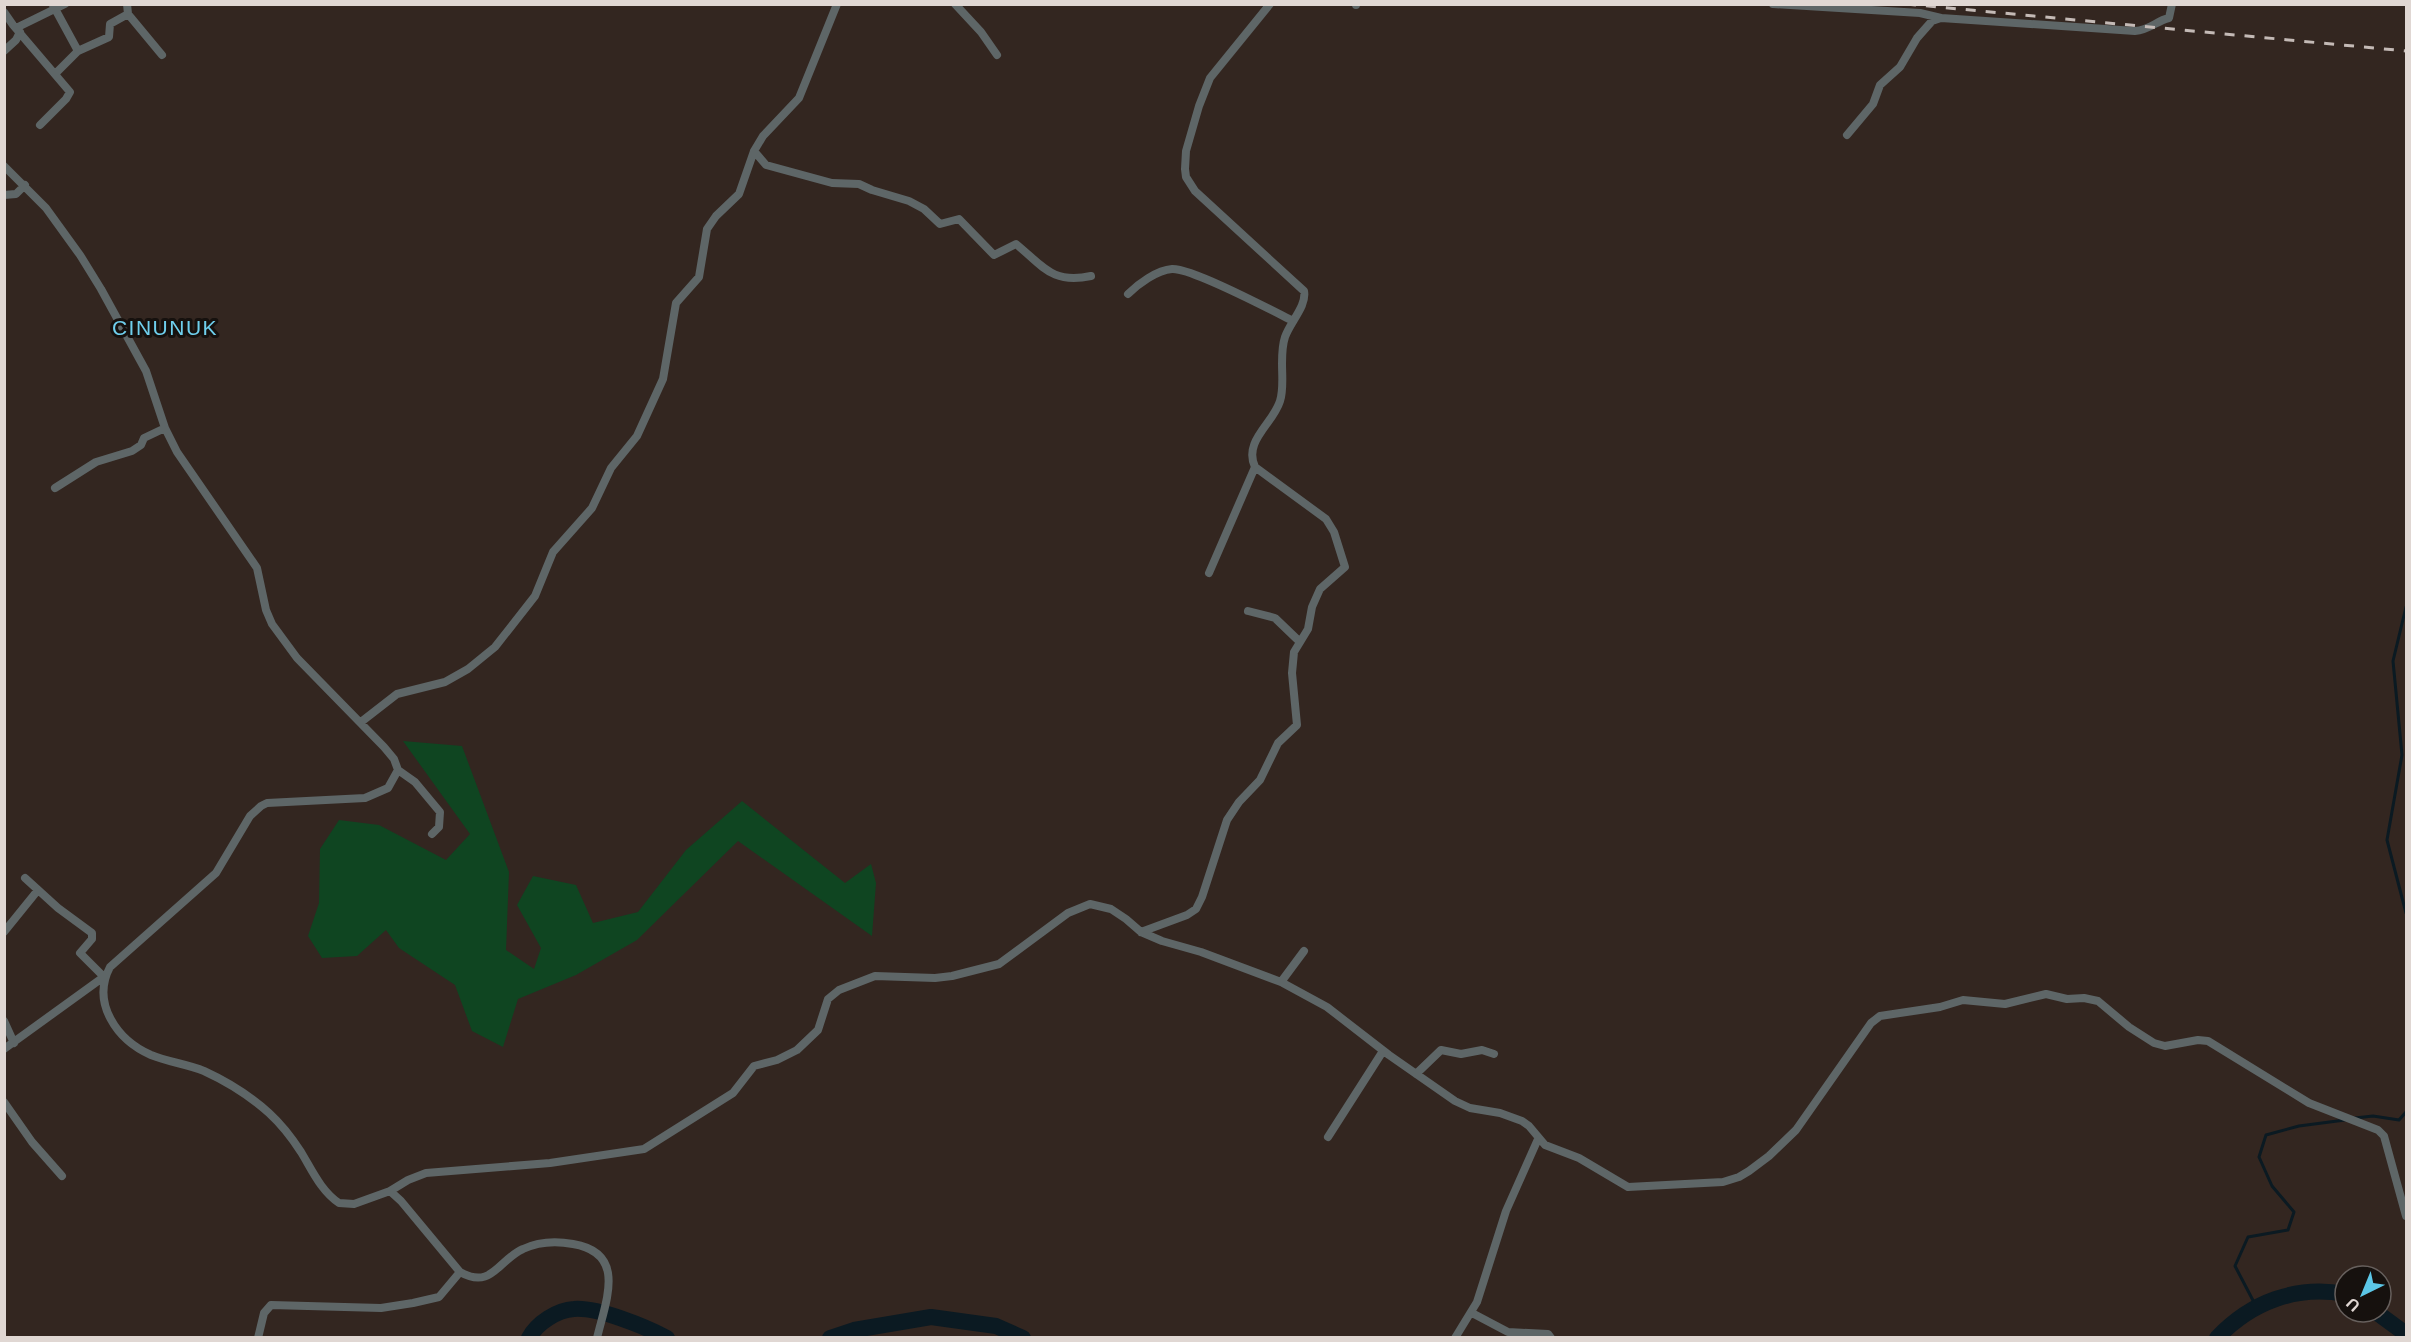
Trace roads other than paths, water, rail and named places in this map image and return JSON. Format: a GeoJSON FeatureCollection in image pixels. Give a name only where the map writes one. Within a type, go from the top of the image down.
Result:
{"type":"FeatureCollection","features":[{"type":"Feature","properties":{"kind":"street"},"geometry":{"type":"LineString","coordinates":[[4,51],[16,40],[18,30],[54,7],[65,4]]}},
{"type":"Feature","properties":{"kind":"street"},"geometry":{"type":"LineString","coordinates":[[361,722],[396,694],[445,682],[468,669],[495,647],[535,596],[554,552],[592,508],[611,468],[637,436],[663,380],[676,303],[699,277],[707,229],[716,216],[739,194],[754,151],[771,126],[789,111],[799,98],[837,4]]}},
{"type":"Feature","properties":{"kind":"street"},"geometry":{"type":"LineString","coordinates":[[955,4],[981,32],[997,55]]}},
{"type":"Feature","properties":{"kind":"street"},"geometry":{"type":"LineString","coordinates":[[1141,932],[1188,915],[1196,909],[1227,820],[1239,802],[1260,780],[1278,743],[1297,725],[1292,673],[1294,652],[1308,629],[1316,595],[1326,583],[1343,570],[1346,563],[1326,519],[1255,467],[1252,459],[1255,443],[1280,401],[1282,348],[1305,296],[1301,286],[1195,191],[1186,177],[1186,151],[1201,98],[1210,78],[1270,4]]}},
{"type":"Feature","properties":{"kind":"street"},"geometry":{"type":"LineString","coordinates":[[1773,4],[2143,31],[2169,18],[2172,4]]}},
{"type":"Feature","properties":{"kind":"street"},"geometry":{"type":"LineString","coordinates":[[54,7],[78,51]]}},
{"type":"Feature","properties":{"kind":"street"},"geometry":{"type":"LineString","coordinates":[[56,73],[78,51],[108,38],[109,25],[128,9],[162,55]]}},
{"type":"Feature","properties":{"kind":"street"},"geometry":{"type":"LineString","coordinates":[[4,12],[68,89],[69,94],[40,125]]}},
{"type":"Feature","properties":{"kind":"street"},"geometry":{"type":"LineString","coordinates":[[1847,135],[1873,105],[1880,85],[1900,67],[1917,38],[1932,21],[1941,18]]}},
{"type":"Feature","properties":{"kind":"street"},"geometry":{"type":"LineString","coordinates":[[754,151],[761,161],[777,168],[832,183],[859,184],[909,201],[924,209],[940,224],[960,219],[994,255],[1001,253],[1014,243],[1057,277],[1073,280],[1091,276]]}},
{"type":"Feature","properties":{"kind":"street"},"geometry":{"type":"LineString","coordinates":[[4,166],[46,207],[101,289],[146,371],[165,428],[177,452],[257,568],[266,610],[272,624],[303,664],[361,722],[394,759],[398,770],[415,782],[440,812],[439,827],[432,834]]}},
{"type":"Feature","properties":{"kind":"street"},"geometry":{"type":"LineString","coordinates":[[4,195],[16,194],[25,185]]}},
{"type":"Feature","properties":{"kind":"street"},"geometry":{"type":"LineString","coordinates":[[1128,294],[1144,281],[1172,269],[1197,276],[1293,321]]}},
{"type":"Feature","properties":{"kind":"street"},"geometry":{"type":"LineString","coordinates":[[55,488],[96,462],[132,451],[141,445],[144,438],[165,428]]}},
{"type":"Feature","properties":{"kind":"street"},"geometry":{"type":"LineString","coordinates":[[1209,573],[1255,467]]}},
{"type":"Feature","properties":{"kind":"street"},"geometry":{"type":"LineString","coordinates":[[1248,611],[1275,618],[1300,642]]}},
{"type":"Feature","properties":{"kind":"street"},"geometry":{"type":"LineString","coordinates":[[398,770],[388,788],[365,798],[267,803],[261,806],[239,832],[216,873],[117,958],[105,976],[102,988],[104,1004],[120,1030],[139,1048],[148,1054],[194,1067],[247,1094],[279,1123],[332,1199],[346,1205],[390,1191],[426,1173],[550,1163],[644,1149],[728,1097],[754,1066],[777,1060],[797,1050],[818,1030],[828,999],[839,990],[875,976],[935,978],[999,964],[1068,913],[1090,904],[1111,909],[1141,932],[1281,982],[1327,1008],[1383,1051],[1455,1101],[1470,1108],[1500,1113],[1522,1121],[1529,1126],[1538,1139],[1550,1148],[1579,1158],[1628,1187],[1727,1181],[1739,1177],[1762,1161],[1796,1130],[1875,1019],[1886,1015],[1940,1007],[1963,1000],[2005,1004],[2046,994],[2067,999],[2084,998],[2098,1001],[2137,1032],[2165,1046],[2198,1040],[2208,1041],[2309,1103],[2378,1130],[2384,1136],[2406,1216]]}},
{"type":"Feature","properties":{"kind":"street"},"geometry":{"type":"LineString","coordinates":[[25,878],[64,913],[92,933],[92,939],[80,953],[105,976]]}},
{"type":"Feature","properties":{"kind":"street"},"geometry":{"type":"LineString","coordinates":[[4,932],[38,890]]}},
{"type":"Feature","properties":{"kind":"street"},"geometry":{"type":"LineString","coordinates":[[1281,982],[1304,951]]}},
{"type":"Feature","properties":{"kind":"street"},"geometry":{"type":"LineString","coordinates":[[4,1049],[105,976]]}},
{"type":"Feature","properties":{"kind":"street"},"geometry":{"type":"LineString","coordinates":[[4,1021],[14,1042]]}},
{"type":"Feature","properties":{"kind":"street"},"geometry":{"type":"LineString","coordinates":[[1416,1074],[1441,1050],[1461,1054],[1482,1050],[1494,1054]]}},
{"type":"Feature","properties":{"kind":"street"},"geometry":{"type":"LineString","coordinates":[[1328,1137],[1383,1051]]}},
{"type":"Feature","properties":{"kind":"street"},"geometry":{"type":"LineString","coordinates":[[4,1102],[32,1142],[62,1176]]}},
{"type":"Feature","properties":{"kind":"street"},"geometry":{"type":"LineString","coordinates":[[1455,1338],[1472,1313],[1494,1253],[1506,1211],[1538,1139]]}},
{"type":"Feature","properties":{"kind":"street"},"geometry":{"type":"LineString","coordinates":[[390,1191],[460,1272],[469,1277],[480,1279],[522,1249],[551,1243],[576,1244],[597,1252],[605,1261],[608,1277],[597,1338]]}},
{"type":"Feature","properties":{"kind":"street"},"geometry":{"type":"LineString","coordinates":[[258,1338],[264,1313],[271,1305],[381,1308],[413,1303],[439,1297],[460,1272]]}},
{"type":"Feature","properties":{"kind":"street"},"geometry":{"type":"LineString","coordinates":[[1472,1313],[1503,1330],[1548,1334],[1551,1338]]}},
{"type":"Feature","properties":{"kind":"waterway"},"geometry":{"type":"LineString","coordinates":[[2406,607],[2393,661],[2402,755],[2387,840],[2406,913]]}},
{"type":"Feature","properties":{"kind":"waterway"},"geometry":{"type":"LineString","coordinates":[[2355,1118],[2373,1116],[2399,1120],[2406,1112]]}},
{"type":"Feature","properties":{"kind":"waterway"},"geometry":{"type":"LineString","coordinates":[[2257,1308],[2235,1266],[2248,1237],[2288,1230],[2294,1212],[2272,1186],[2259,1157],[2266,1135],[2299,1126],[2345,1120]]}},
{"type":"Feature","properties":{"kind":"waterway"},"geometry":{"type":"LineString","coordinates":[[2217,1338],[2244,1315],[2275,1299],[2309,1292],[2333,1293]]}},
{"type":"Feature","properties":{"kind":"waterway"},"geometry":{"type":"LineString","coordinates":[[529,1338],[548,1318],[574,1309],[608,1314],[635,1323],[667,1338]]}},
{"type":"Feature","properties":{"kind":"waterway"},"geometry":{"type":"LineString","coordinates":[[830,1338],[854,1330],[931,1317],[996,1326],[1023,1338]]}},
{"type":"Feature","properties":{"kind":"waterway"},"geometry":{"type":"LineString","coordinates":[[2392,1324],[2406,1334]]}},
{"type":"Feature","properties":{"kind":"railway"},"geometry":{"type":"LineString","coordinates":[[1906,4],[2406,51]]}},
{"type":"Feature","properties":{"kind":"district","name":"CINUNUK"},"geometry":{"type":"Point","coordinates":[165,327]}}]}
